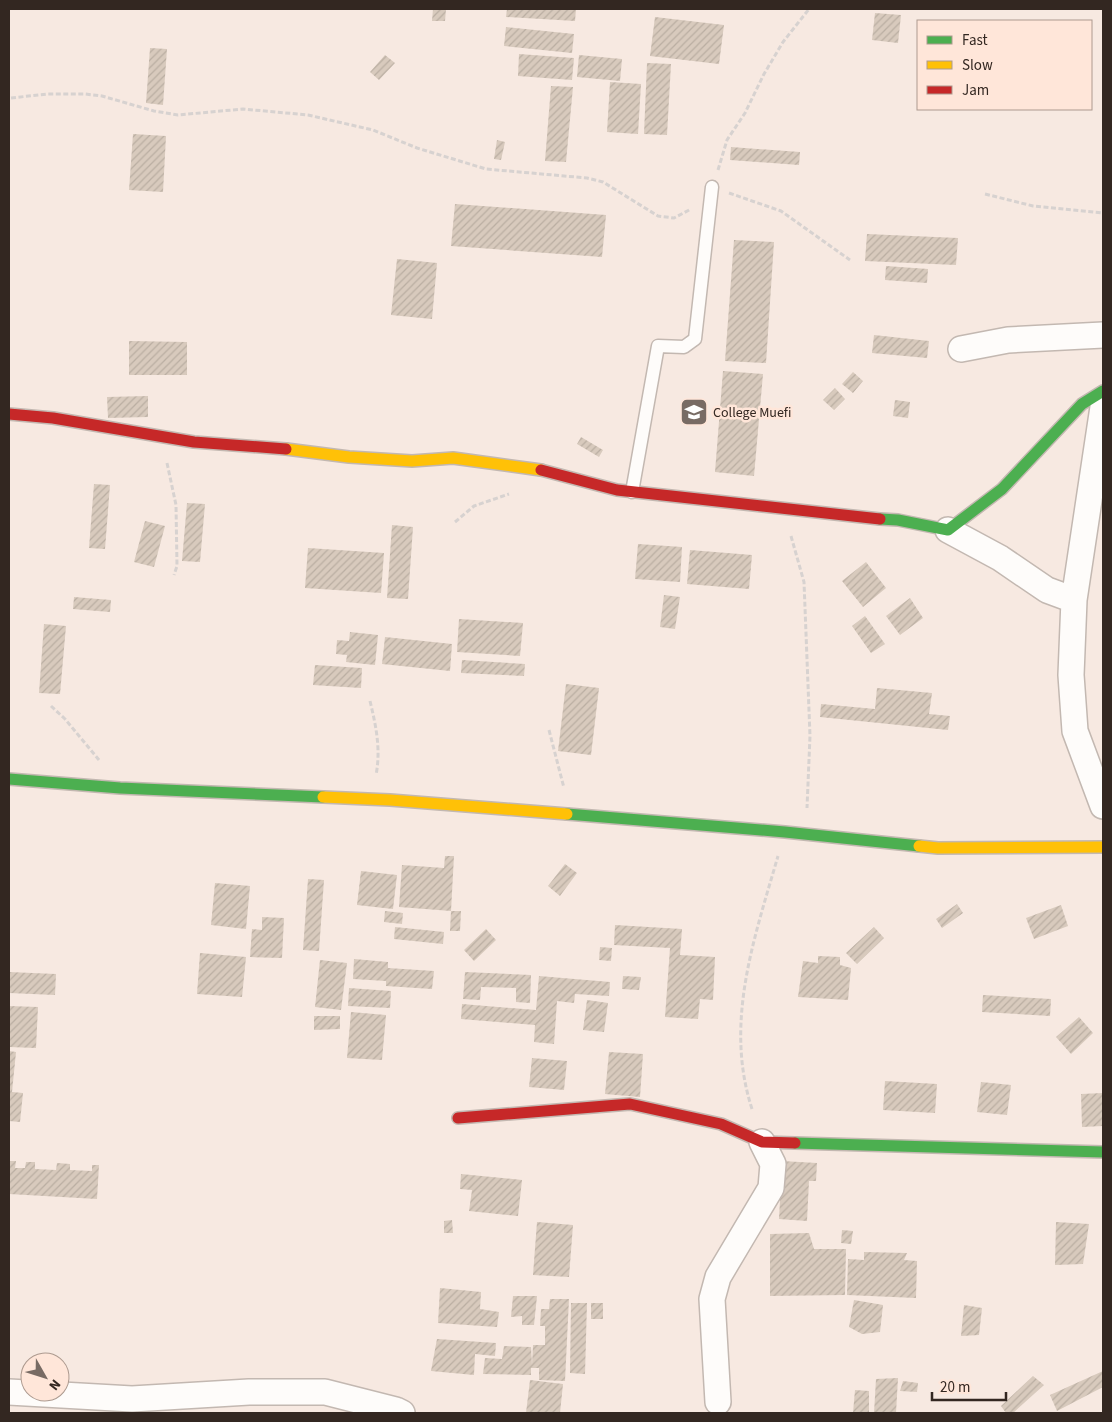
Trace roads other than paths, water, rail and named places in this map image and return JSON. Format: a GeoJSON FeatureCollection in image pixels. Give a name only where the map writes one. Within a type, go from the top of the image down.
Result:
{"type":"FeatureCollection","features":[{"type":"Feature","properties":{"kind":"street"},"geometry":{"type":"LineString","coordinates":[[961,348],[1008,340],[1103,335]]}},
{"type":"Feature","properties":{"kind":"street"},"geometry":{"type":"LineString","coordinates":[[948,530],[1002,488],[1082,404],[1103,391]]}},
{"type":"Feature","properties":{"kind":"street"},"geometry":{"type":"LineString","coordinates":[[1103,407],[1097,506],[1074,600],[1071,675],[1075,731],[1103,806]]}},
{"type":"Feature","properties":{"kind":"street"},"geometry":{"type":"LineString","coordinates":[[9,414],[53,418],[166,437],[349,457],[412,462],[453,458],[542,470],[585,483],[632,492],[863,520],[898,520],[948,530],[1000,558],[1047,590],[1074,600]]}},
{"type":"Feature","properties":{"kind":"street"},"geometry":{"type":"LineString","coordinates":[[9,778],[120,788],[390,800],[785,832],[938,848],[1103,847]]}},
{"type":"Feature","properties":{"kind":"street"},"geometry":{"type":"LineString","coordinates":[[458,1118],[630,1104],[722,1124],[762,1142],[1103,1152]]}},
{"type":"Feature","properties":{"kind":"street"},"geometry":{"type":"LineString","coordinates":[[718,1402],[712,1299],[718,1277],[770,1188],[773,1164],[762,1142]]}},
{"type":"Feature","properties":{"kind":"street"},"geometry":{"type":"LineString","coordinates":[[9,1392],[132,1399],[248,1392],[325,1392],[402,1413]]}},
{"type":"Feature","properties":{"kind":"lane"},"geometry":{"type":"LineString","coordinates":[[632,492],[658,346],[684,347],[695,340],[712,187]]}},
{"type":"Feature","properties":{"kind":"place","name":"College Muefi"},"geometry":{"type":"Point","coordinates":[694,412]}}]}
